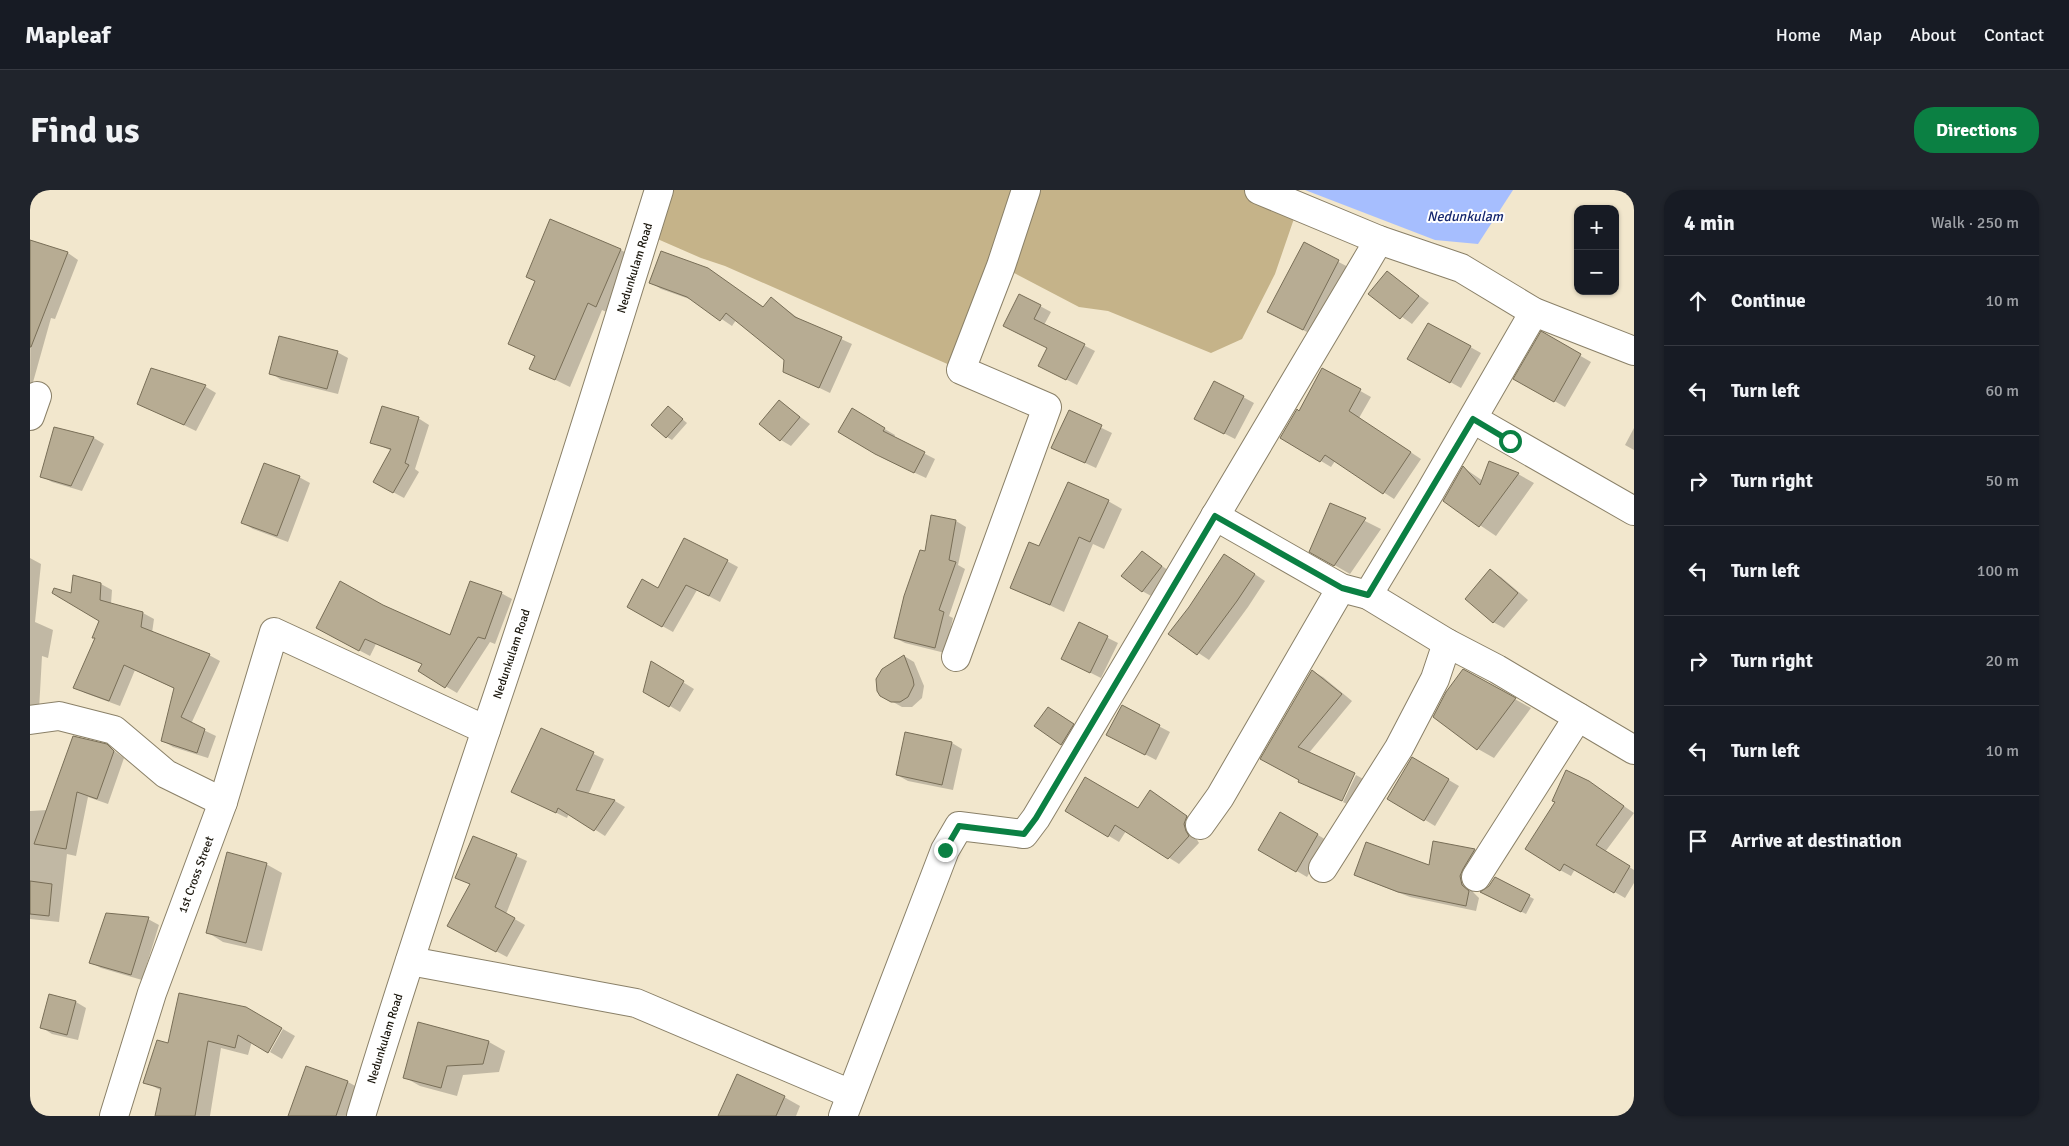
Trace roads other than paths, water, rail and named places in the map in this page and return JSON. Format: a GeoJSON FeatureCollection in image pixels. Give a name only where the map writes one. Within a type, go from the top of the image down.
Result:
{"type":"FeatureCollection","features":[{"type":"Feature","properties":{"kind":"street","name":"Nedunkulam Road"},"geometry":{"type":"LineString","coordinates":[[360,1116],[453,824],[486,730],[595,398],[660,190]]}},
{"type":"Feature","properties":{"kind":"street"},"geometry":{"type":"LineString","coordinates":[[956,657],[1047,408],[961,370],[1001,266],[1026,190]]}},
{"type":"Feature","properties":{"kind":"street"},"geometry":{"type":"LineString","coordinates":[[1259,190],[1379,240],[1461,268],[1534,312],[1634,351]]}},
{"type":"Feature","properties":{"kind":"street"},"geometry":{"type":"LineString","coordinates":[[410,961],[636,1003],[847,1105],[945,850],[959,826],[1024,834],[1036,818],[1379,240]]}},
{"type":"Feature","properties":{"kind":"street"},"geometry":{"type":"LineString","coordinates":[[1368,595],[1473,419],[1534,312]]}},
{"type":"Feature","properties":{"kind":"street"},"geometry":{"type":"LineString","coordinates":[[1473,419],[1634,511]]}},
{"type":"Feature","properties":{"kind":"street"},"geometry":{"type":"LineString","coordinates":[[1215,516],[1342,588],[1368,595],[1447,644],[1497,669],[1634,750]]}},
{"type":"Feature","properties":{"kind":"street"},"geometry":{"type":"LineString","coordinates":[[1200,825],[1220,796],[1342,588]]}},
{"type":"Feature","properties":{"kind":"street","name":"1st Cross Street"},"geometry":{"type":"LineString","coordinates":[[114,1116],[152,992],[223,802],[274,632],[486,730]]}},
{"type":"Feature","properties":{"kind":"street"},"geometry":{"type":"LineString","coordinates":[[1323,868],[1399,748],[1436,679],[1447,644]]}},
{"type":"Feature","properties":{"kind":"street"},"geometry":{"type":"LineString","coordinates":[[30,720],[59,716],[114,730],[166,774],[223,802]]}},
{"type":"Feature","properties":{"kind":"street"},"geometry":{"type":"LineString","coordinates":[[1476,877],[1578,716]]}},
{"type":"Feature","properties":{"kind":"water","name":"Nedunkulam"},"geometry":{"type":"Polygon","coordinates":[[[1305,190],[1513,190],[1478,244],[1435,240],[1305,190]]]}}]}
